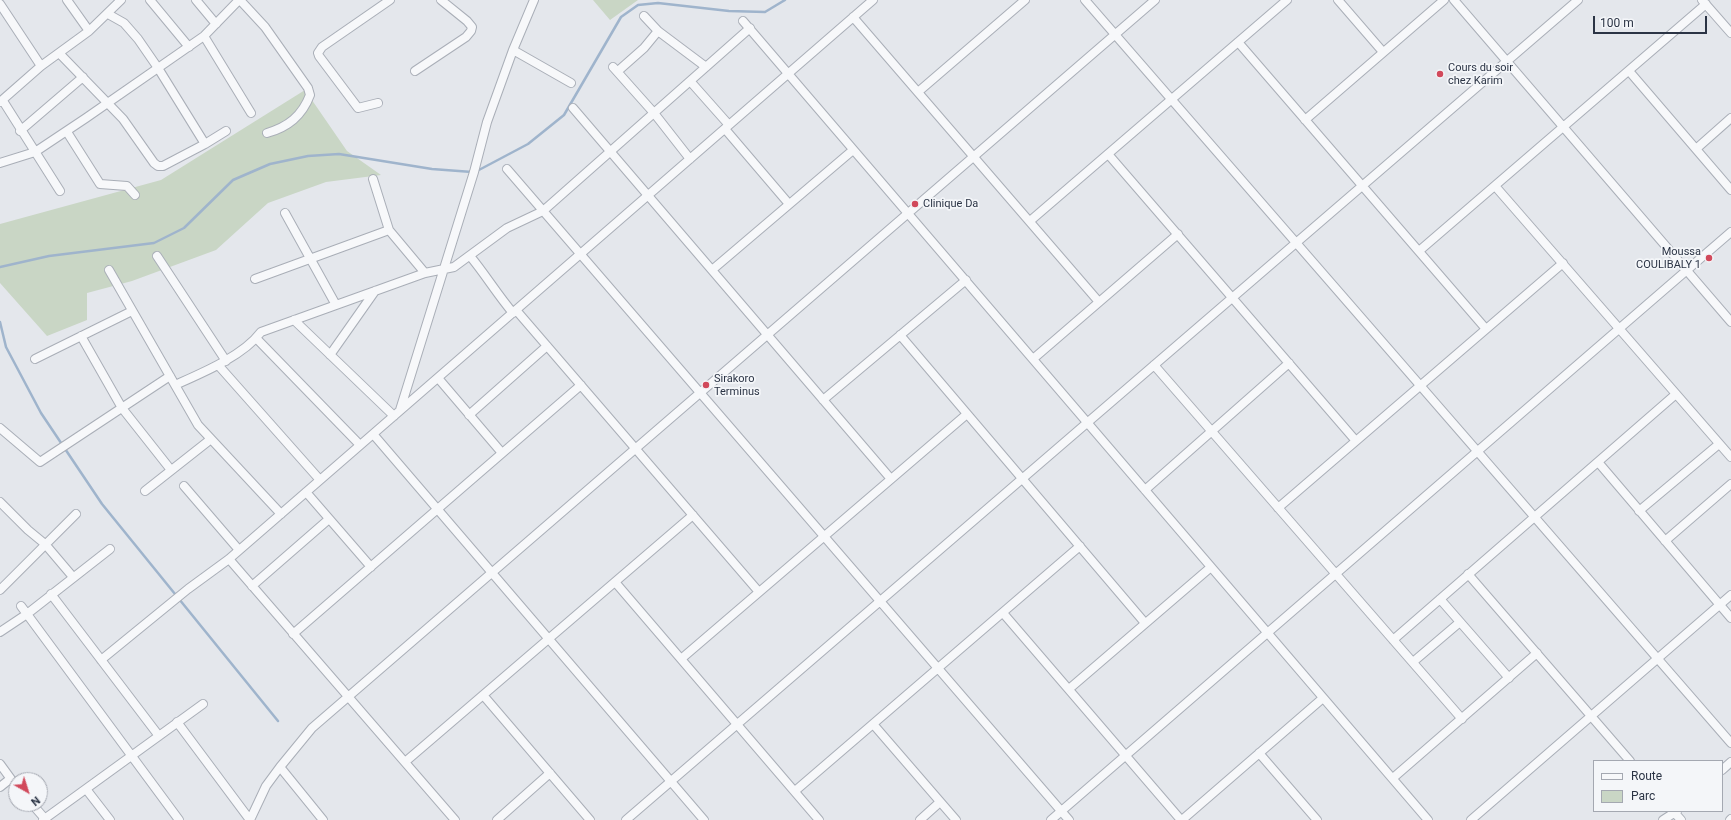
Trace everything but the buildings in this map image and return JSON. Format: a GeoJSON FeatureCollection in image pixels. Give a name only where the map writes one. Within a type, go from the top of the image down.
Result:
{"type":"FeatureCollection","features":[{"type":"Feature","properties":{"kind":"street"},"geometry":{"type":"LineString","coordinates":[[67,0],[89,31]]}},
{"type":"Feature","properties":{"kind":"street"},"geometry":{"type":"LineString","coordinates":[[60,191],[1,102],[41,66],[89,31],[121,0]]}},
{"type":"Feature","properties":{"kind":"street"},"geometry":{"type":"LineString","coordinates":[[150,0],[189,47]]}},
{"type":"Feature","properties":{"kind":"street"},"geometry":{"type":"LineString","coordinates":[[196,0],[216,24]]}},
{"type":"Feature","properties":{"kind":"street"},"geometry":{"type":"LineString","coordinates":[[0,163],[35,152],[67,132],[204,36],[239,0],[265,27],[308,88],[310,95],[302,112],[291,122],[278,130],[267,132]]}},
{"type":"Feature","properties":{"kind":"street"},"geometry":{"type":"LineString","coordinates":[[378,103],[358,108],[318,56],[318,53],[322,47],[390,0]]}},
{"type":"Feature","properties":{"kind":"street"},"geometry":{"type":"LineString","coordinates":[[415,71],[466,37],[471,31],[472,27],[467,21],[441,0]]}},
{"type":"Feature","properties":{"kind":"street"},"geometry":{"type":"LineString","coordinates":[[397,414],[444,270],[474,172],[487,122],[513,50],[534,0]]}},
{"type":"Feature","properties":{"kind":"street"},"geometry":{"type":"LineString","coordinates":[[101,660],[188,589],[229,559],[873,0]]}},
{"type":"Feature","properties":{"kind":"street"},"geometry":{"type":"LineString","coordinates":[[918,92],[1025,0]]}},
{"type":"Feature","properties":{"kind":"street"},"geometry":{"type":"LineString","coordinates":[[1085,0],[1731,743]]}},
{"type":"Feature","properties":{"kind":"street"},"geometry":{"type":"LineString","coordinates":[[177,722],[250,820],[266,786],[312,728],[1155,0]]}},
{"type":"Feature","properties":{"kind":"street"},"geometry":{"type":"LineString","coordinates":[[1030,222],[1287,0]]}},
{"type":"Feature","properties":{"kind":"street"},"geometry":{"type":"LineString","coordinates":[[1338,0],[1383,52]]}},
{"type":"Feature","properties":{"kind":"street"},"geometry":{"type":"LineString","coordinates":[[1305,120],[1444,0]]}},
{"type":"Feature","properties":{"kind":"street"},"geometry":{"type":"LineString","coordinates":[[1454,0],[1731,322]]}},
{"type":"Feature","properties":{"kind":"street"},"geometry":{"type":"LineString","coordinates":[[626,820],[1578,0]]}},
{"type":"Feature","properties":{"kind":"street"},"geometry":{"type":"LineString","coordinates":[[1419,251],[1564,127],[1704,2],[1731,34]]}},
{"type":"Feature","properties":{"kind":"street"},"geometry":{"type":"LineString","coordinates":[[0,4],[41,66]]}},
{"type":"Feature","properties":{"kind":"street"},"geometry":{"type":"LineString","coordinates":[[108,14],[124,23],[138,39],[158,68],[205,144]]}},
{"type":"Feature","properties":{"kind":"street"},"geometry":{"type":"LineString","coordinates":[[644,16],[658,31],[706,67]]}},
{"type":"Feature","properties":{"kind":"street"},"geometry":{"type":"LineString","coordinates":[[853,18],[1099,302]]}},
{"type":"Feature","properties":{"kind":"street"},"geometry":{"type":"LineString","coordinates":[[743,21],[1428,820]]}},
{"type":"Feature","properties":{"kind":"street"},"geometry":{"type":"LineString","coordinates":[[176,385],[222,363],[256,338],[261,332],[425,273],[454,267],[507,228],[543,211],[750,28]]}},
{"type":"Feature","properties":{"kind":"street"},"geometry":{"type":"LineString","coordinates":[[658,31],[644,48],[615,69],[654,113],[690,159]]}},
{"type":"Feature","properties":{"kind":"street"},"geometry":{"type":"LineString","coordinates":[[204,36],[251,113]]}},
{"type":"Feature","properties":{"kind":"street"},"geometry":{"type":"LineString","coordinates":[[1238,42],[1486,329]]}},
{"type":"Feature","properties":{"kind":"street"},"geometry":{"type":"LineString","coordinates":[[513,50],[571,84]]}},
{"type":"Feature","properties":{"kind":"street"},"geometry":{"type":"LineString","coordinates":[[59,52],[123,119],[154,163],[158,166],[163,166],[226,131]]}},
{"type":"Feature","properties":{"kind":"street"},"geometry":{"type":"LineString","coordinates":[[1628,71],[1731,190]]}},
{"type":"Feature","properties":{"kind":"street"},"geometry":{"type":"LineString","coordinates":[[20,131],[83,77]]}},
{"type":"Feature","properties":{"kind":"street"},"geometry":{"type":"LineString","coordinates":[[690,80],[790,204]]}},
{"type":"Feature","properties":{"kind":"street"},"geometry":{"type":"LineString","coordinates":[[573,108],[891,479]]}},
{"type":"Feature","properties":{"kind":"street"},"geometry":{"type":"LineString","coordinates":[[1696,149],[1731,118]]}},
{"type":"Feature","properties":{"kind":"street"},"geometry":{"type":"LineString","coordinates":[[67,132],[100,184],[127,186],[134,196]]}},
{"type":"Feature","properties":{"kind":"street"},"geometry":{"type":"LineString","coordinates":[[712,270],[853,150]]}},
{"type":"Feature","properties":{"kind":"street"},"geometry":{"type":"LineString","coordinates":[[1108,154],[1356,441]]}},
{"type":"Feature","properties":{"kind":"street"},"geometry":{"type":"LineString","coordinates":[[507,169],[1068,820]]}},
{"type":"Feature","properties":{"kind":"street"},"geometry":{"type":"LineString","coordinates":[[373,179],[389,230],[425,273]]}},
{"type":"Feature","properties":{"kind":"street"},"geometry":{"type":"LineString","coordinates":[[1495,186],[1731,457]]}},
{"type":"Feature","properties":{"kind":"street"},"geometry":{"type":"LineString","coordinates":[[285,213],[336,305]]}},
{"type":"Feature","properties":{"kind":"street"},"geometry":{"type":"LineString","coordinates":[[255,280],[389,230]]}},
{"type":"Feature","properties":{"kind":"street"},"geometry":{"type":"LineString","coordinates":[[1051,820],[1731,232]]}},
{"type":"Feature","properties":{"kind":"street"},"geometry":{"type":"LineString","coordinates":[[1033,359],[1178,234]]}},
{"type":"Feature","properties":{"kind":"street"},"geometry":{"type":"LineString","coordinates":[[157,256],[222,363],[320,480]]}},
{"type":"Feature","properties":{"kind":"street"},"geometry":{"type":"LineString","coordinates":[[470,256],[502,299],[547,346],[759,592]]}},
{"type":"Feature","properties":{"kind":"street"},"geometry":{"type":"LineString","coordinates":[[1278,508],[1562,263]]}},
{"type":"Feature","properties":{"kind":"street"},"geometry":{"type":"LineString","coordinates":[[109,270],[198,425],[281,514]]}},
{"type":"Feature","properties":{"kind":"street"},"geometry":{"type":"LineString","coordinates":[[823,400],[966,280]]}},
{"type":"Feature","properties":{"kind":"street"},"geometry":{"type":"LineString","coordinates":[[330,355],[375,291]]}},
{"type":"Feature","properties":{"kind":"street"},"geometry":{"type":"LineString","coordinates":[[35,359],[132,311]]}},
{"type":"Feature","properties":{"kind":"street"},"geometry":{"type":"LineString","coordinates":[[294,320],[330,355],[397,414]]}},
{"type":"Feature","properties":{"kind":"street"},"geometry":{"type":"LineString","coordinates":[[900,335],[1145,623]]}},
{"type":"Feature","properties":{"kind":"street"},"geometry":{"type":"LineString","coordinates":[[81,336],[122,408],[171,470]]}},
{"type":"Feature","properties":{"kind":"street"},"geometry":{"type":"LineString","coordinates":[[256,338],[360,445]]}},
{"type":"Feature","properties":{"kind":"street"},"geometry":{"type":"LineString","coordinates":[[469,415],[547,346]]}},
{"type":"Feature","properties":{"kind":"street"},"geometry":{"type":"LineString","coordinates":[[1145,490],[1288,363]]}},
{"type":"Feature","properties":{"kind":"street"},"geometry":{"type":"LineString","coordinates":[[1154,365],[1462,719]]}},
{"type":"Feature","properties":{"kind":"street"},"geometry":{"type":"LineString","coordinates":[[0,429],[40,462],[170,376]]}},
{"type":"Feature","properties":{"kind":"street"},"geometry":{"type":"LineString","coordinates":[[438,378],[502,453]]}},
{"type":"Feature","properties":{"kind":"street"},"geometry":{"type":"LineString","coordinates":[[293,634],[581,385]]}},
{"type":"Feature","properties":{"kind":"street"},"geometry":{"type":"LineString","coordinates":[[1393,640],[1676,394]]}},
{"type":"Feature","properties":{"kind":"street"},"geometry":{"type":"LineString","coordinates":[[681,660],[967,414]]}},
{"type":"Feature","properties":{"kind":"street"},"geometry":{"type":"LineString","coordinates":[[373,434],[704,820]]}},
{"type":"Feature","properties":{"kind":"street"},"geometry":{"type":"LineString","coordinates":[[145,491],[211,439]]}},
{"type":"Feature","properties":{"kind":"street"},"geometry":{"type":"LineString","coordinates":[[1639,510],[1719,444]]}},
{"type":"Feature","properties":{"kind":"street"},"geometry":{"type":"LineString","coordinates":[[1598,462],[1731,618]]}},
{"type":"Feature","properties":{"kind":"street"},"geometry":{"type":"LineString","coordinates":[[1665,540],[1731,484]]}},
{"type":"Feature","properties":{"kind":"street"},"geometry":{"type":"LineString","coordinates":[[184,486],[239,550]]}},
{"type":"Feature","properties":{"kind":"street"},"geometry":{"type":"LineString","coordinates":[[306,492],[371,567]]}},
{"type":"Feature","properties":{"kind":"street"},"geometry":{"type":"LineString","coordinates":[[0,502],[28,530],[45,544],[73,577]]}},
{"type":"Feature","properties":{"kind":"street"},"geometry":{"type":"LineString","coordinates":[[0,590],[76,514]]}},
{"type":"Feature","properties":{"kind":"street"},"geometry":{"type":"LineString","coordinates":[[405,762],[693,515]]}},
{"type":"Feature","properties":{"kind":"street"},"geometry":{"type":"LineString","coordinates":[[252,586],[329,519]]}},
{"type":"Feature","properties":{"kind":"street"},"geometry":{"type":"LineString","coordinates":[[794,791],[1080,546]]}},
{"type":"Feature","properties":{"kind":"street"},"geometry":{"type":"LineString","coordinates":[[0,632],[27,614],[110,549]]}},
{"type":"Feature","properties":{"kind":"street"},"geometry":{"type":"LineString","coordinates":[[229,559],[455,820]]}},
{"type":"Feature","properties":{"kind":"street"},"geometry":{"type":"LineString","coordinates":[[1069,689],[1211,567]]}},
{"type":"Feature","properties":{"kind":"street"},"geometry":{"type":"LineString","coordinates":[[1468,574],[1629,760]]}},
{"type":"Feature","properties":{"kind":"street"},"geometry":{"type":"LineString","coordinates":[[615,582],[819,820]]}},
{"type":"Feature","properties":{"kind":"street"},"geometry":{"type":"LineString","coordinates":[[52,594],[159,736]]}},
{"type":"Feature","properties":{"kind":"street"},"geometry":{"type":"LineString","coordinates":[[1470,820],[1731,595]]}},
{"type":"Feature","properties":{"kind":"street"},"geometry":{"type":"LineString","coordinates":[[1440,598],[1509,678]]}},
{"type":"Feature","properties":{"kind":"street"},"geometry":{"type":"LineString","coordinates":[[21,606],[179,820]]}},
{"type":"Feature","properties":{"kind":"street"},"geometry":{"type":"LineString","coordinates":[[1003,613],[1182,820],[1323,698]]}},
{"type":"Feature","properties":{"kind":"street"},"geometry":{"type":"LineString","coordinates":[[1413,662],[1460,622]]}},
{"type":"Feature","properties":{"kind":"street"},"geometry":{"type":"LineString","coordinates":[[1393,778],[1537,653]]}},
{"type":"Feature","properties":{"kind":"street"},"geometry":{"type":"LineString","coordinates":[[483,695],[590,820]]}},
{"type":"Feature","properties":{"kind":"street"},"geometry":{"type":"LineString","coordinates":[[38,812],[45,820],[203,704]]}},
{"type":"Feature","properties":{"kind":"street"},"geometry":{"type":"LineString","coordinates":[[873,724],[956,820]]}},
{"type":"Feature","properties":{"kind":"street"},"geometry":{"type":"LineString","coordinates":[[1259,753],[1317,820]]}},
{"type":"Feature","properties":{"kind":"street"},"geometry":{"type":"LineString","coordinates":[[1723,769],[1731,762]]}},
{"type":"Feature","properties":{"kind":"street"},"geometry":{"type":"LineString","coordinates":[[0,764],[8,775]]}},
{"type":"Feature","properties":{"kind":"street"},"geometry":{"type":"LineString","coordinates":[[280,767],[323,820]]}},
{"type":"Feature","properties":{"kind":"street"},"geometry":{"type":"LineString","coordinates":[[497,820],[550,773]]}},
{"type":"Feature","properties":{"kind":"street"},"geometry":{"type":"LineString","coordinates":[[86,789],[110,820]]}},
{"type":"Feature","properties":{"kind":"street"},"geometry":{"type":"LineString","coordinates":[[920,820],[940,802]]}},
{"type":"Feature","properties":{"kind":"street"},"geometry":{"type":"LineString","coordinates":[[1663,820],[1675,812],[1681,820]]}},
{"type":"Feature","properties":{"kind":"green space"},"geometry":{"type":"Polygon","coordinates":[[[593,0],[638,0],[610,20],[593,0]]]}},
{"type":"Feature","properties":{"kind":"green space"},"geometry":{"type":"Polygon","coordinates":[[[305,90],[347,151],[381,175],[326,182],[268,203],[216,250],[132,281],[87,293],[87,320],[47,336],[0,283],[0,224],[161,180],[305,90]]]}},
{"type":"Feature","properties":{"kind":"waterway"},"geometry":{"type":"LineString","coordinates":[[477,171],[528,144],[564,115],[621,17],[638,5],[658,3],[729,11],[765,12],[785,0]]}},
{"type":"Feature","properties":{"kind":"waterway"},"geometry":{"type":"LineString","coordinates":[[0,267],[49,256],[154,243],[184,228],[233,180],[270,164],[308,156],[339,154],[432,169],[472,172]]}},
{"type":"Feature","properties":{"kind":"waterway"},"geometry":{"type":"LineString","coordinates":[[0,322],[6,347],[41,413],[102,504],[278,721]]}},
{"type":"Feature","properties":{"kind":"place","name":"Cours du soir chez Karim"},"geometry":{"type":"Point","coordinates":[1440,74]}},
{"type":"Feature","properties":{"kind":"place","name":"Clinique Da"},"geometry":{"type":"Point","coordinates":[915,204]}},
{"type":"Feature","properties":{"kind":"place","name":"Moussa COULIBALY 1"},"geometry":{"type":"Point","coordinates":[1709,258]}},
{"type":"Feature","properties":{"kind":"place","name":"Sirakoro Terminus"},"geometry":{"type":"Point","coordinates":[706,385]}}]}
